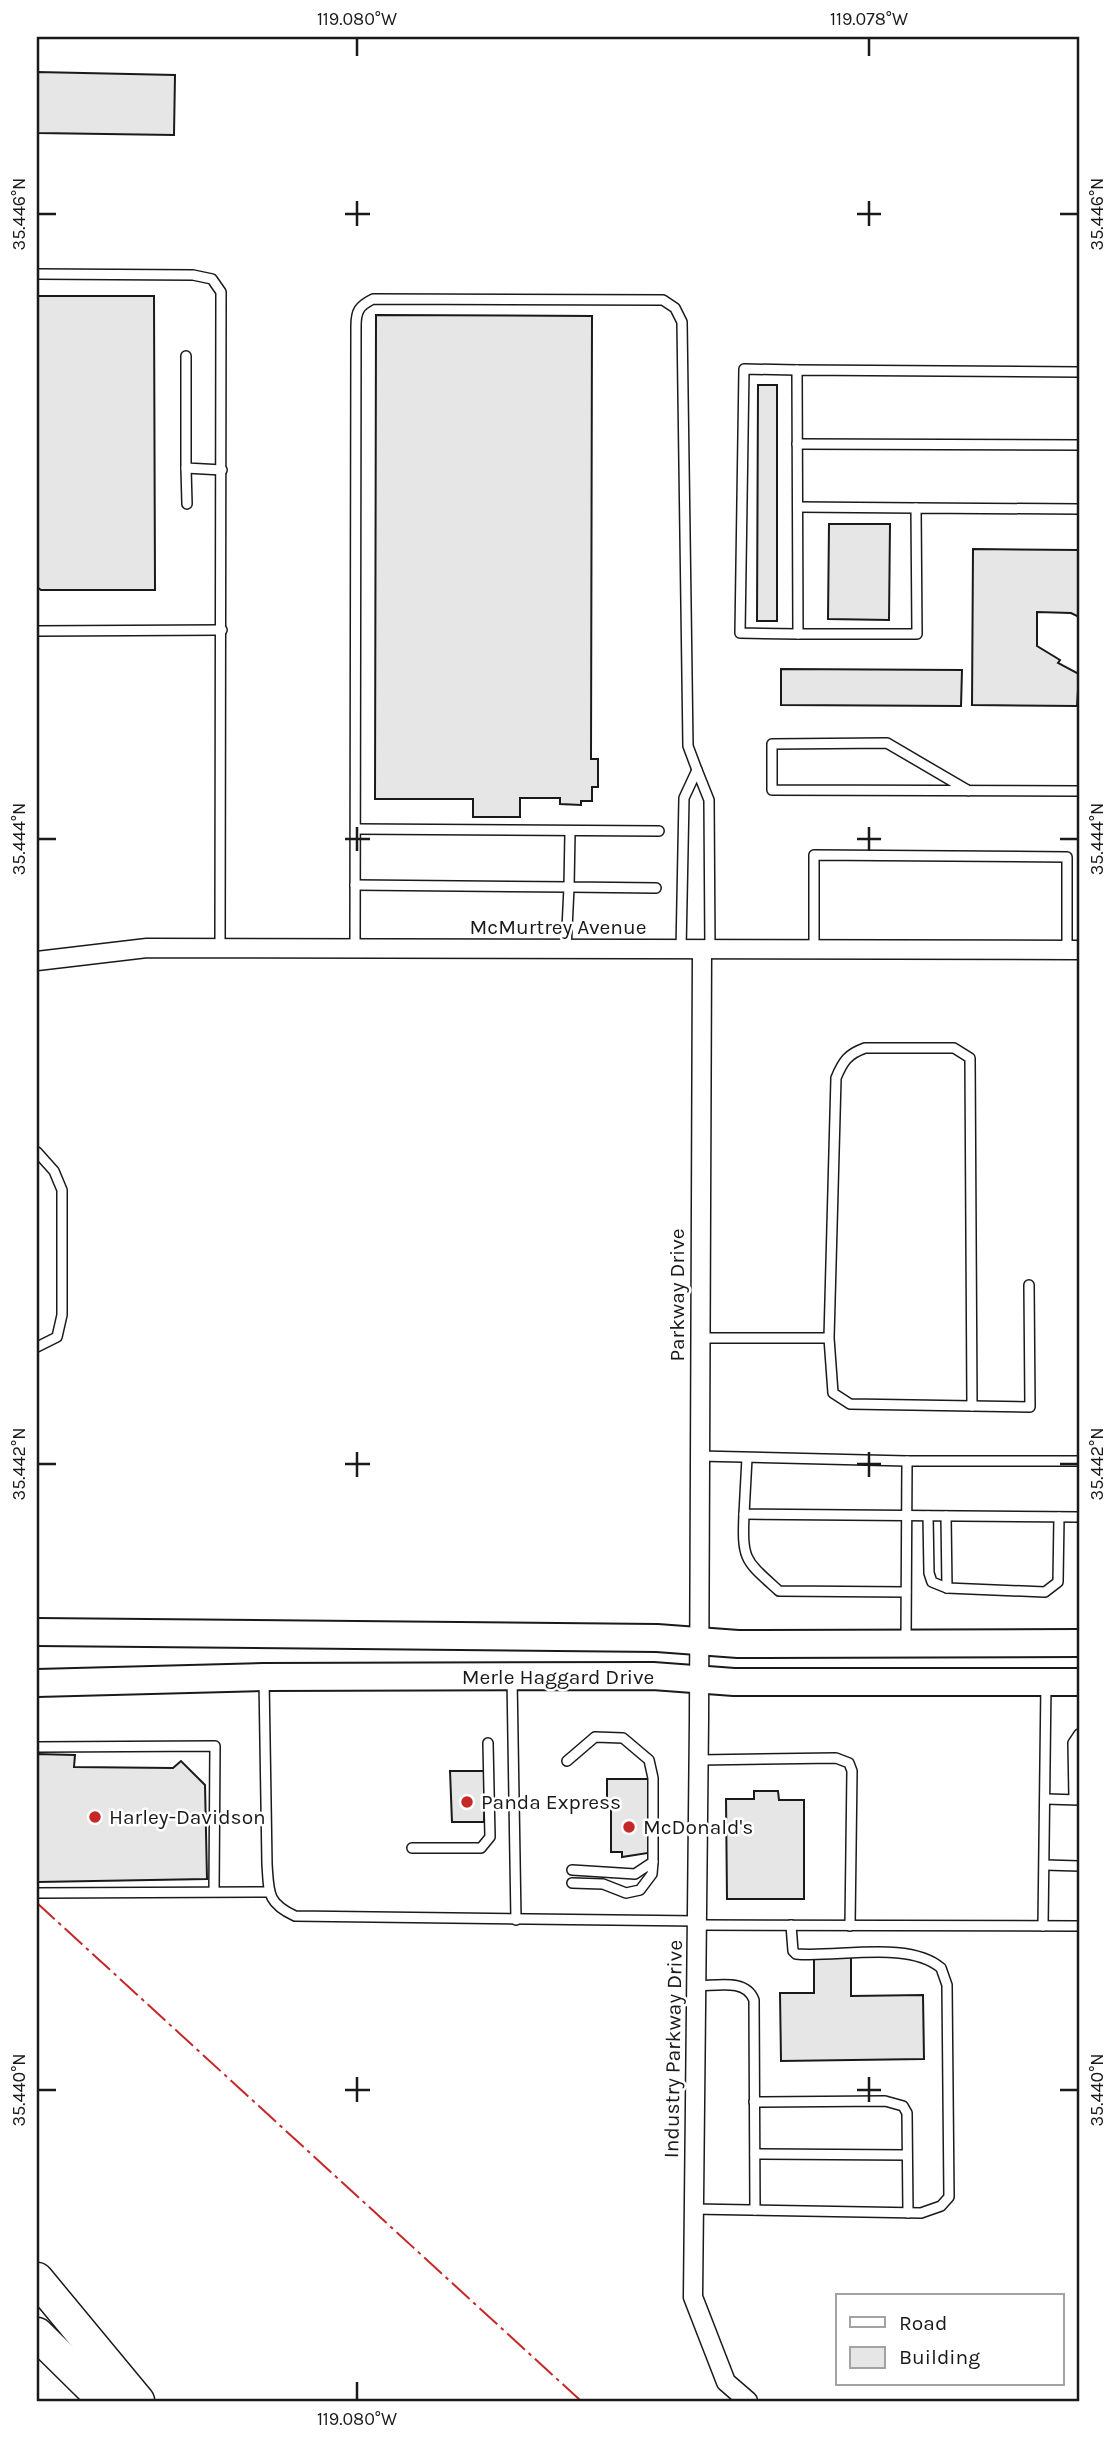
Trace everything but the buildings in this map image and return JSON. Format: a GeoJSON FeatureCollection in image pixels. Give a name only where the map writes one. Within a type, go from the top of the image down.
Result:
{"type":"FeatureCollection","features":[{"type":"Feature","properties":{"kind":"highway"},"geometry":{"type":"LineString","coordinates":[[37,2279],[138,2401]]}},
{"type":"Feature","properties":{"kind":"highway"},"geometry":{"type":"LineString","coordinates":[[37,2334],[105,2401]]}},
{"type":"Feature","properties":{"kind":"main road","name":"Merle Haggard Drive"},"geometry":{"type":"LineString","coordinates":[[37,1632],[700,1640],[738,1644],[1079,1643]]}},
{"type":"Feature","properties":{"kind":"main road","name":"Merle Haggard Drive"},"geometry":{"type":"LineString","coordinates":[[37,1683],[264,1677],[512,1676],[1079,1682]]}},
{"type":"Feature","properties":{"kind":"street","name":"McMurtrey Avenue"},"geometry":{"type":"LineString","coordinates":[[37,961],[147,948],[1073,950]]}},
{"type":"Feature","properties":{"kind":"street","name":"Parkway Drive"},"geometry":{"type":"LineString","coordinates":[[699,1680],[700,1338],[706,950]]}},
{"type":"Feature","properties":{"kind":"street","name":"Industry Parkway Drive"},"geometry":{"type":"LineString","coordinates":[[699,1680],[692,2297],[726,2382],[748,2401]]}},
{"type":"Feature","properties":{"kind":"lane"},"geometry":{"type":"LineString","coordinates":[[37,274],[193,275],[212,279],[221,292],[220,948]]}},
{"type":"Feature","properties":{"kind":"lane"},"geometry":{"type":"LineString","coordinates":[[355,949],[356,312],[362,304],[373,299],[663,300],[675,308],[682,321],[688,746],[709,800],[706,950]]}},
{"type":"Feature","properties":{"kind":"lane"},"geometry":{"type":"LineString","coordinates":[[187,356],[187,503]]}},
{"type":"Feature","properties":{"kind":"lane"},"geometry":{"type":"LineString","coordinates":[[916,508],[917,634],[740,633],[744,369],[1079,372]]}},
{"type":"Feature","properties":{"kind":"lane"},"geometry":{"type":"LineString","coordinates":[[797,370],[799,634]]}},
{"type":"Feature","properties":{"kind":"lane"},"geometry":{"type":"LineString","coordinates":[[797,444],[1079,445]]}},
{"type":"Feature","properties":{"kind":"lane"},"geometry":{"type":"LineString","coordinates":[[187,468],[222,470]]}},
{"type":"Feature","properties":{"kind":"lane"},"geometry":{"type":"LineString","coordinates":[[798,507],[1079,509]]}},
{"type":"Feature","properties":{"kind":"lane"},"geometry":{"type":"LineString","coordinates":[[37,631],[222,629]]}},
{"type":"Feature","properties":{"kind":"lane"},"geometry":{"type":"LineString","coordinates":[[969,792],[887,743],[772,744],[772,790],[969,792],[1079,791]]}},
{"type":"Feature","properties":{"kind":"lane"},"geometry":{"type":"LineString","coordinates":[[681,950],[684,798],[697,770]]}},
{"type":"Feature","properties":{"kind":"lane"},"geometry":{"type":"LineString","coordinates":[[356,829],[659,831]]}},
{"type":"Feature","properties":{"kind":"lane"},"geometry":{"type":"LineString","coordinates":[[566,950],[570,832]]}},
{"type":"Feature","properties":{"kind":"lane"},"geometry":{"type":"LineString","coordinates":[[814,951],[814,855],[1067,857],[1073,950]]}},
{"type":"Feature","properties":{"kind":"lane"},"geometry":{"type":"LineString","coordinates":[[355,885],[656,888]]}},
{"type":"Feature","properties":{"kind":"lane"},"geometry":{"type":"LineString","coordinates":[[972,1406],[970,1058],[954,1048],[865,1048],[852,1052],[842,1062],[836,1078],[829,1338],[833,1393],[850,1404],[1030,1407],[1029,1285]]}},
{"type":"Feature","properties":{"kind":"lane"},"geometry":{"type":"LineString","coordinates":[[37,1152],[54,1171],[62,1190],[62,1315],[57,1337],[37,1347]]}},
{"type":"Feature","properties":{"kind":"lane"},"geometry":{"type":"LineString","coordinates":[[700,1338],[829,1338]]}},
{"type":"Feature","properties":{"kind":"lane"},"geometry":{"type":"LineString","coordinates":[[699,1457],[1079,1461]]}},
{"type":"Feature","properties":{"kind":"lane"},"geometry":{"type":"LineString","coordinates":[[747,1458],[743,1548],[746,1559],[779,1591],[906,1592]]}},
{"type":"Feature","properties":{"kind":"lane"},"geometry":{"type":"LineString","coordinates":[[906,1643],[907,1461]]}},
{"type":"Feature","properties":{"kind":"lane"},"geometry":{"type":"LineString","coordinates":[[744,1514],[1079,1517]]}},
{"type":"Feature","properties":{"kind":"lane"},"geometry":{"type":"LineString","coordinates":[[928,1516],[929,1573],[932,1583],[947,1588],[1045,1591],[1058,1582],[1059,1517]]}},
{"type":"Feature","properties":{"kind":"lane"},"geometry":{"type":"LineString","coordinates":[[946,1516],[947,1588]]}},
{"type":"Feature","properties":{"kind":"lane"},"geometry":{"type":"LineString","coordinates":[[512,1676],[516,1920]]}},
{"type":"Feature","properties":{"kind":"lane"},"geometry":{"type":"LineString","coordinates":[[264,1677],[269,1892],[277,1908],[295,1916],[791,1926],[1079,1926]]}},
{"type":"Feature","properties":{"kind":"lane"},"geometry":{"type":"LineString","coordinates":[[1043,1926],[1046,1683]]}},
{"type":"Feature","properties":{"kind":"lane"},"geometry":{"type":"LineString","coordinates":[[1046,1799],[1077,1800],[1073,1744],[1079,1734]]}},
{"type":"Feature","properties":{"kind":"lane"},"geometry":{"type":"LineString","coordinates":[[567,1761],[595,1737],[623,1738],[649,1760],[653,1778],[652,1874],[640,1890],[626,1893],[603,1884],[572,1883]]}},
{"type":"Feature","properties":{"kind":"lane"},"geometry":{"type":"LineString","coordinates":[[412,1848],[481,1848],[490,1837],[488,1743]]}},
{"type":"Feature","properties":{"kind":"lane"},"geometry":{"type":"LineString","coordinates":[[37,1746],[215,1746],[214,1891]]}},
{"type":"Feature","properties":{"kind":"lane"},"geometry":{"type":"LineString","coordinates":[[699,1760],[836,1759],[849,1763],[852,1771],[850,1926]]}},
{"type":"Feature","properties":{"kind":"lane"},"geometry":{"type":"LineString","coordinates":[[572,1870],[635,1874],[653,1862]]}},
{"type":"Feature","properties":{"kind":"lane"},"geometry":{"type":"LineString","coordinates":[[1045,1866],[1079,1866]]}},
{"type":"Feature","properties":{"kind":"lane"},"geometry":{"type":"LineString","coordinates":[[37,1893],[269,1892]]}},
{"type":"Feature","properties":{"kind":"lane"},"geometry":{"type":"LineString","coordinates":[[694,2209],[908,2213],[930,2211],[941,2206],[951,2189],[945,1977],[935,1963],[901,1955],[796,1954],[793,1951],[791,1926]]}},
{"type":"Feature","properties":{"kind":"lane"},"geometry":{"type":"LineString","coordinates":[[696,1986],[744,1986],[751,1991],[754,2000],[755,2210]]}},
{"type":"Feature","properties":{"kind":"lane"},"geometry":{"type":"LineString","coordinates":[[754,2102],[895,2102],[903,2106],[907,2113],[908,2213]]}},
{"type":"Feature","properties":{"kind":"lane"},"geometry":{"type":"LineString","coordinates":[[755,2154],[907,2155]]}},
{"type":"Feature","properties":{"kind":"power"},"geometry":{"type":"LineString","coordinates":[[37,1903],[581,2401]]}},
{"type":"Feature","properties":{"kind":"place","name":"Panda Express"},"geometry":{"type":"Point","coordinates":[467,1802]}},
{"type":"Feature","properties":{"kind":"place","name":"Harley-Davidson"},"geometry":{"type":"Point","coordinates":[95,1817]}},
{"type":"Feature","properties":{"kind":"place","name":"McDonald's"},"geometry":{"type":"Point","coordinates":[629,1827]}}]}
